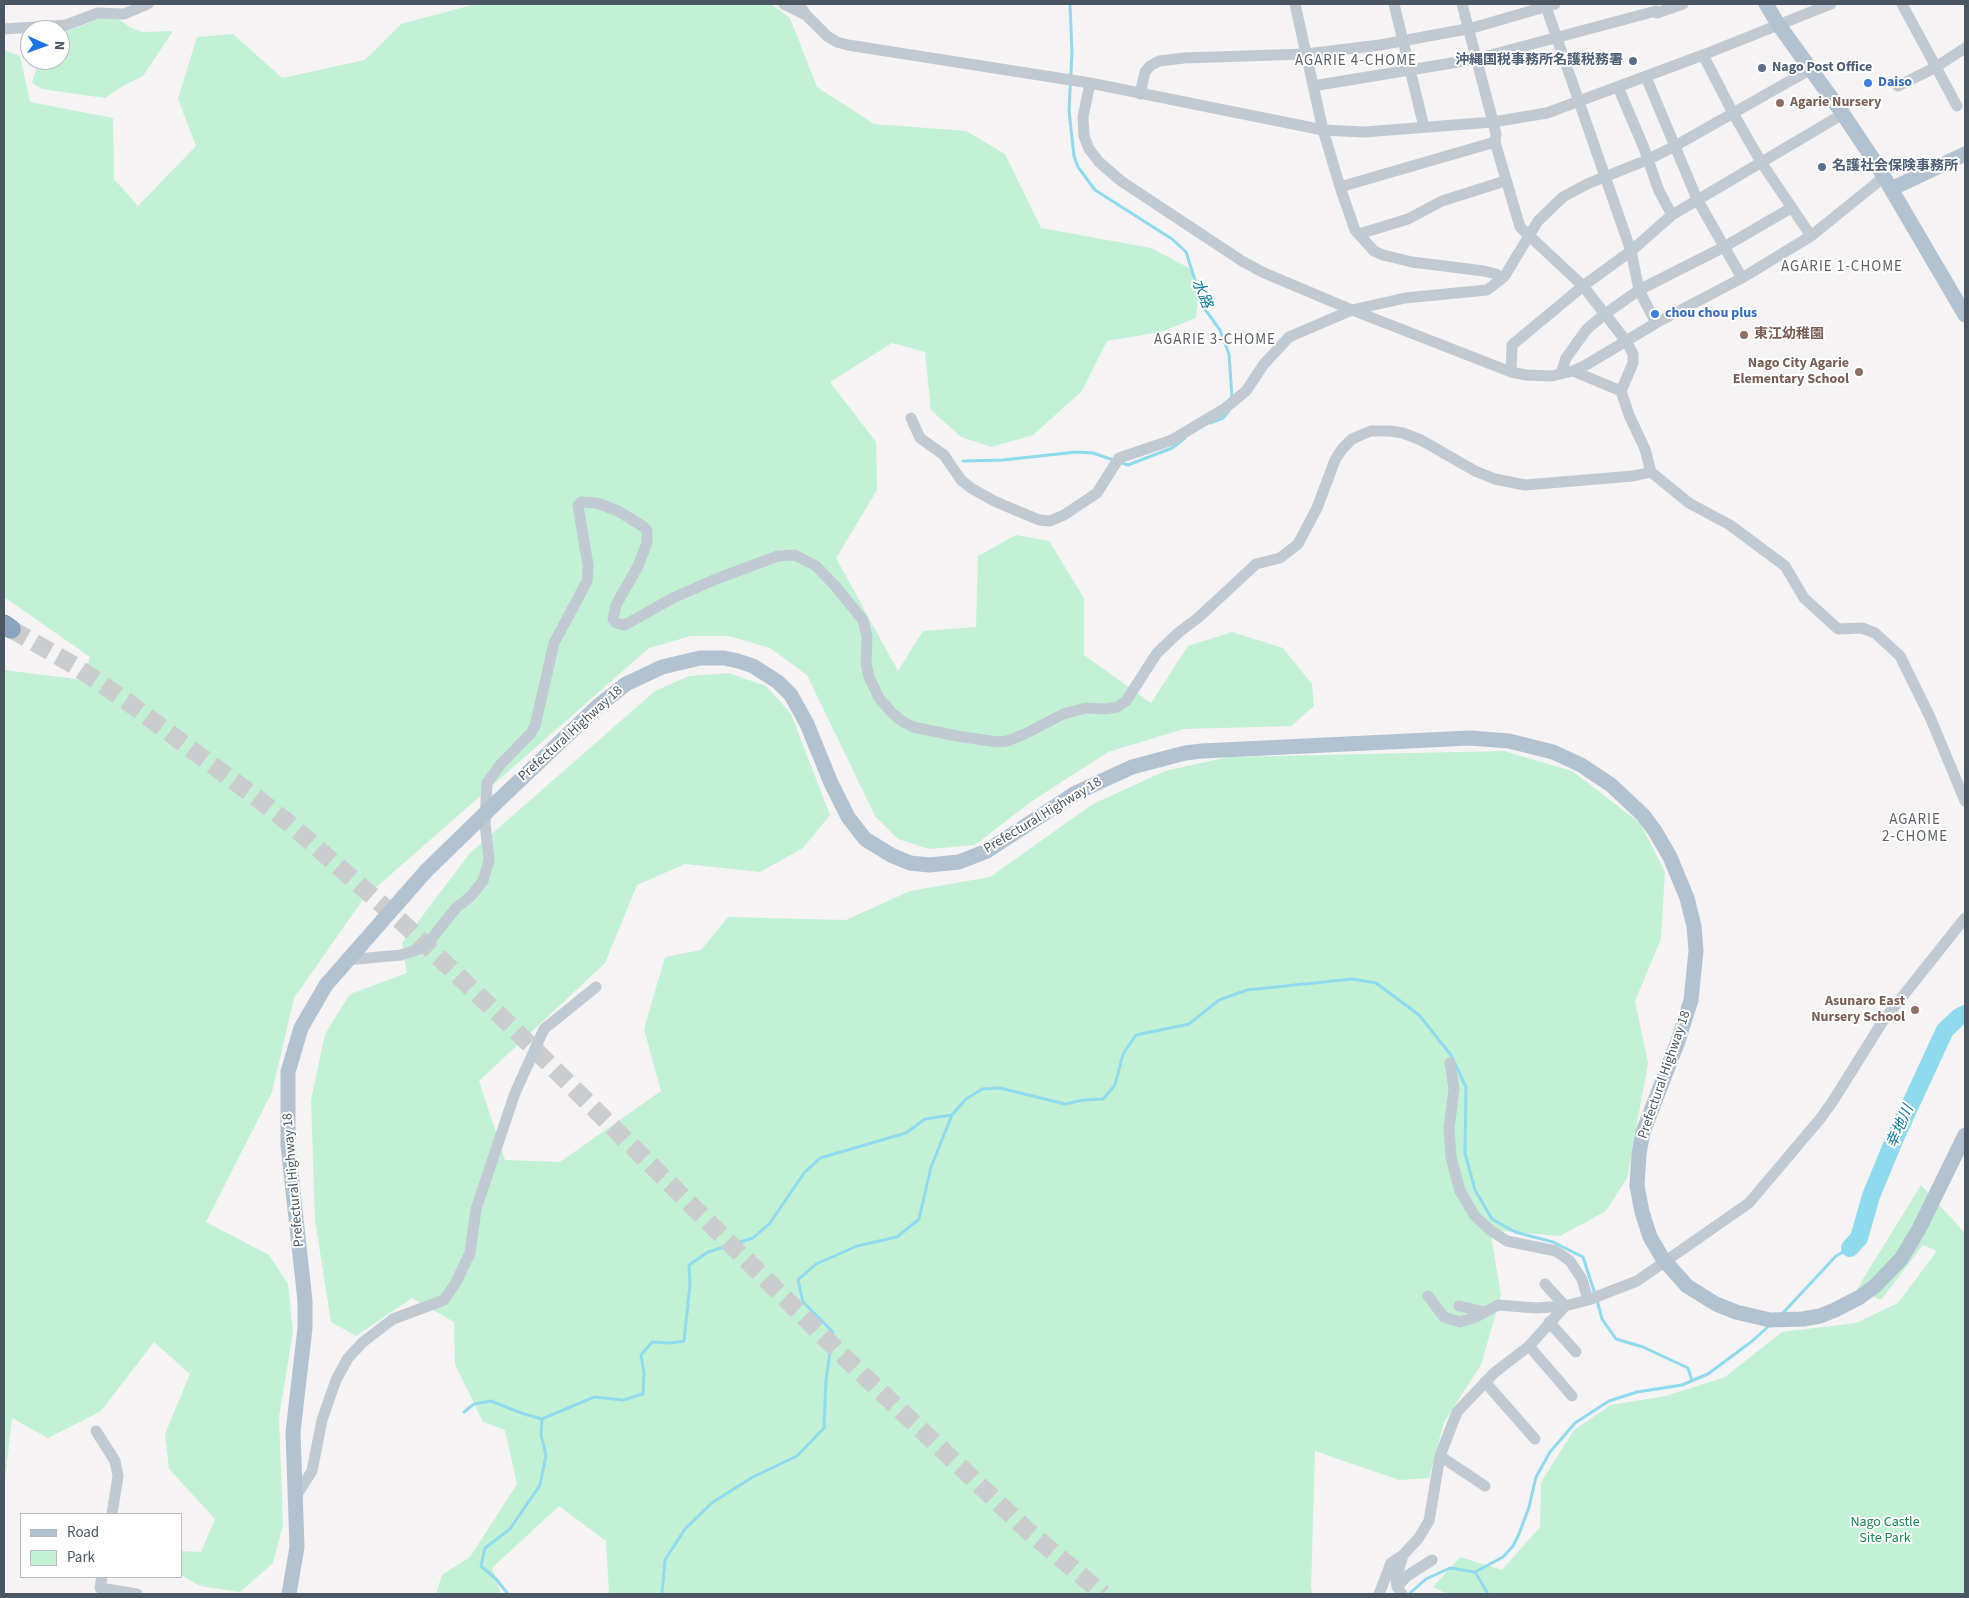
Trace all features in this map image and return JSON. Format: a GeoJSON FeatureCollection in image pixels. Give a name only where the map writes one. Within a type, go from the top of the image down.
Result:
{"type":"FeatureCollection","features":[{"type":"Feature","properties":{"kind":"main road"},"geometry":{"type":"LineString","coordinates":[[1766,4],[1778,24],[1843,114],[1887,183],[1965,315]]}},
{"type":"Feature","properties":{"kind":"main road"},"geometry":{"type":"LineString","coordinates":[[1887,183],[1965,154]]}},
{"type":"Feature","properties":{"kind":"main road","name":"Prefectural Highway 18"},"geometry":{"type":"LineString","coordinates":[[290,1594],[297,1547],[293,1432],[305,1319],[288,1146],[288,1072],[295,1045],[310,1010],[326,984],[426,871],[598,706],[626,684],[662,667],[700,658],[724,658],[753,666],[778,682],[791,695],[808,724],[831,783],[848,817],[865,839],[876,848],[910,863],[946,864],[971,858],[1000,843],[1074,794],[1132,767],[1172,756],[1202,751],[1458,738],[1491,739],[1541,748],[1566,758],[1595,774],[1611,785],[1643,815],[1664,846],[1682,883],[1691,911],[1695,938],[1692,993],[1678,1041],[1643,1132],[1639,1154],[1637,1186],[1644,1220],[1654,1246],[1673,1272],[1687,1286],[1716,1304],[1736,1312],[1770,1320],[1803,1319],[1820,1316],[1860,1297],[1875,1286],[1901,1259],[1919,1230],[1965,1135]]}},
{"type":"Feature","properties":{"kind":"street"},"geometry":{"type":"LineString","coordinates":[[4,30],[66,25],[98,13],[124,14],[148,4]]}},
{"type":"Feature","properties":{"kind":"street"},"geometry":{"type":"LineString","coordinates":[[784,4],[806,15]]}},
{"type":"Feature","properties":{"kind":"street"},"geometry":{"type":"LineString","coordinates":[[799,4],[806,15],[827,36],[837,42],[848,45],[1085,82],[1323,130],[1364,132],[1493,122],[1546,113],[1618,88],[1832,4]]}},
{"type":"Feature","properties":{"kind":"street"},"geometry":{"type":"LineString","coordinates":[[1295,4],[1323,130],[1355,230],[1374,251],[1383,255],[1412,262],[1484,271],[1496,274],[1501,279]]}},
{"type":"Feature","properties":{"kind":"street"},"geometry":{"type":"LineString","coordinates":[[1394,4],[1424,126]]}},
{"type":"Feature","properties":{"kind":"street"},"geometry":{"type":"LineString","coordinates":[[1462,4],[1496,134],[1495,142],[1505,181],[1520,227],[1583,286],[1626,341],[1633,354],[1633,363],[1622,391],[1629,416],[1645,449],[1651,472],[1689,503],[1730,525],[1785,566],[1804,598],[1838,630],[1862,628],[1875,634],[1900,656],[1930,717],[1965,802]]}},
{"type":"Feature","properties":{"kind":"street"},"geometry":{"type":"LineString","coordinates":[[1313,86],[1476,59],[1684,4]]}},
{"type":"Feature","properties":{"kind":"street"},"geometry":{"type":"LineString","coordinates":[[1902,4],[1957,106]]}},
{"type":"Feature","properties":{"kind":"street"},"geometry":{"type":"LineString","coordinates":[[1140,94],[1145,72],[1150,66],[1158,62],[1184,58],[1306,54],[1468,28],[1549,5],[1556,37],[1631,251],[1639,290],[1656,323]]}},
{"type":"Feature","properties":{"kind":"street"},"geometry":{"type":"LineString","coordinates":[[1898,86],[1936,67],[1965,48]]}},
{"type":"Feature","properties":{"kind":"street"},"geometry":{"type":"LineString","coordinates":[[1704,55],[1733,114],[1761,162],[1811,236]]}},
{"type":"Feature","properties":{"kind":"street"},"geometry":{"type":"LineString","coordinates":[[911,418],[920,438],[944,455],[961,480],[971,488],[994,501],[1039,520],[1050,521],[1064,515],[1097,493],[1119,458],[1172,440],[1224,409],[1246,391],[1264,364],[1289,337],[1352,310],[1405,298],[1487,290],[1501,279],[1530,237],[1538,221],[1563,197],[1587,184],[1647,160],[1675,146],[1811,69]]}},
{"type":"Feature","properties":{"kind":"street"},"geometry":{"type":"LineString","coordinates":[[1646,77],[1697,199],[1742,278]]}},
{"type":"Feature","properties":{"kind":"street"},"geometry":{"type":"LineString","coordinates":[[1085,82],[1084,136],[1089,149],[1109,172],[1242,261],[1282,281],[1352,310],[1511,372],[1539,377],[1573,371],[1656,323],[1742,278],[1811,236],[1887,183]]}},
{"type":"Feature","properties":{"kind":"street"},"geometry":{"type":"LineString","coordinates":[[1618,88],[1659,191],[1672,215]]}},
{"type":"Feature","properties":{"kind":"street"},"geometry":{"type":"LineString","coordinates":[[1511,372],[1512,345],[1583,286],[1631,251],[1672,215],[1843,114]]}},
{"type":"Feature","properties":{"kind":"street"},"geometry":{"type":"LineString","coordinates":[[1340,187],[1495,142]]}},
{"type":"Feature","properties":{"kind":"street"},"geometry":{"type":"LineString","coordinates":[[1359,234],[1408,219],[1442,201],[1505,181]]}},
{"type":"Feature","properties":{"kind":"street"},"geometry":{"type":"LineString","coordinates":[[1561,374],[1566,358],[1587,329],[1605,314],[1639,290],[1724,247],[1791,208]]}},
{"type":"Feature","properties":{"kind":"street"},"geometry":{"type":"LineString","coordinates":[[1573,371],[1622,391]]}},
{"type":"Feature","properties":{"kind":"street"},"geometry":{"type":"LineString","coordinates":[[346,960],[401,955],[422,948],[456,908],[470,897],[482,881],[489,860],[485,823],[485,789],[487,783],[500,765],[531,733],[554,643],[587,581],[588,564],[578,506],[581,502],[598,503],[618,512],[644,527],[647,531],[647,543],[638,566],[616,605],[613,619],[616,623],[624,625],[673,598],[716,579],[778,556],[795,555],[816,566],[863,620],[866,626],[866,657],[869,677],[879,698],[893,714],[913,727],[997,742],[1007,741],[1022,735],[1063,714],[1086,708],[1106,709],[1126,701],[1157,653],[1178,633],[1199,617],[1250,568],[1256,564],[1280,558],[1298,544],[1317,508],[1336,460],[1347,444],[1361,435],[1372,431],[1403,433],[1421,440],[1475,471],[1503,481],[1525,485],[1633,476],[1651,472]]}},
{"type":"Feature","properties":{"kind":"street"},"geometry":{"type":"LineString","coordinates":[[1428,1296],[1444,1317],[1460,1322],[1485,1312],[1498,1304],[1536,1308],[1565,1306],[1589,1300],[1637,1281],[1749,1203],[1820,1119],[1883,1021],[1965,918]]}},
{"type":"Feature","properties":{"kind":"street"},"geometry":{"type":"LineString","coordinates":[[296,1496],[312,1471],[322,1420],[336,1380],[348,1358],[363,1342],[393,1319],[444,1300],[455,1284],[470,1253],[476,1209],[515,1093],[544,1029],[596,987]]}},
{"type":"Feature","properties":{"kind":"street"},"geometry":{"type":"LineString","coordinates":[[1450,1063],[1454,1089],[1449,1130],[1451,1157],[1460,1191],[1475,1216],[1490,1230],[1507,1241],[1556,1251],[1570,1261],[1582,1279],[1589,1300]]}},
{"type":"Feature","properties":{"kind":"street"},"geometry":{"type":"LineString","coordinates":[[1545,1284],[1565,1306]]}},
{"type":"Feature","properties":{"kind":"street"},"geometry":{"type":"LineString","coordinates":[[1459,1306],[1485,1312]]}},
{"type":"Feature","properties":{"kind":"street"},"geometry":{"type":"LineString","coordinates":[[1379,1594],[1391,1563],[1403,1555],[1418,1539],[1429,1521],[1440,1456],[1457,1412],[1494,1373],[1529,1346],[1565,1306]]}},
{"type":"Feature","properties":{"kind":"street"},"geometry":{"type":"LineString","coordinates":[[1549,1322],[1576,1352]]}},
{"type":"Feature","properties":{"kind":"street"},"geometry":{"type":"LineString","coordinates":[[1529,1346],[1572,1396]]}},
{"type":"Feature","properties":{"kind":"street"},"geometry":{"type":"LineString","coordinates":[[1486,1382],[1535,1439]]}},
{"type":"Feature","properties":{"kind":"street"},"geometry":{"type":"LineString","coordinates":[[96,1431],[115,1461],[118,1476],[112,1513]]}},
{"type":"Feature","properties":{"kind":"street"},"geometry":{"type":"LineString","coordinates":[[1440,1456],[1484,1486]]}},
{"type":"Feature","properties":{"kind":"street"},"geometry":{"type":"LineString","coordinates":[[1400,1591],[1396,1579],[1403,1555]]}},
{"type":"Feature","properties":{"kind":"street"},"geometry":{"type":"LineString","coordinates":[[1400,1591],[1407,1576],[1432,1560]]}},
{"type":"Feature","properties":{"kind":"street"},"geometry":{"type":"LineString","coordinates":[[102,1578],[100,1588],[136,1594]]}},
{"type":"Feature","properties":{"kind":"green space"},"geometry":{"type":"Polygon","coordinates":[[[476,4],[771,4],[790,18],[817,87],[874,124],[966,131],[1005,154],[1041,228],[1151,248],[1189,268],[1199,289],[1196,318],[1161,332],[1107,341],[1082,391],[1033,435],[991,447],[961,437],[931,410],[925,352],[892,343],[830,382],[876,442],[877,490],[836,558],[898,671],[923,631],[976,627],[978,556],[1016,535],[1049,541],[1084,598],[1084,655],[1151,703],[1188,646],[1232,632],[1283,648],[1312,684],[1314,706],[1291,726],[1184,729],[1108,752],[1032,801],[975,845],[929,849],[898,839],[875,816],[807,675],[770,648],[729,636],[691,636],[649,648],[364,898],[294,998],[272,1092],[206,1222],[269,1255],[288,1284],[293,1332],[279,1417],[283,1525],[273,1563],[240,1592],[200,1586],[182,1576],[182,1551],[201,1552],[215,1519],[169,1469],[165,1434],[190,1374],[154,1342],[101,1411],[48,1438],[12,1418],[4,1488],[4,670],[84,680],[90,657],[4,597],[4,50],[20,56],[20,70],[23,70],[30,102],[113,118],[114,179],[138,206],[196,146],[178,99],[197,37],[233,34],[282,78],[365,60],[401,24],[476,4]]]}},
{"type":"Feature","properties":{"kind":"green space"},"geometry":{"type":"Polygon","coordinates":[[[101,18],[117,18],[131,28],[142,32],[173,31],[143,76],[105,98],[42,89],[32,83],[36,70],[70,70],[70,30],[101,18]]]}},
{"type":"Feature","properties":{"kind":"green space"},"geometry":{"type":"Polygon","coordinates":[[[729,673],[766,686],[791,714],[830,815],[803,848],[760,872],[685,864],[637,885],[605,963],[479,1081],[505,1160],[560,1162],[661,1091],[644,1029],[665,957],[701,950],[728,917],[846,920],[910,891],[990,877],[1093,804],[1165,771],[1229,757],[1504,751],[1572,771],[1640,823],[1665,872],[1661,939],[1635,1001],[1648,1063],[1627,1178],[1606,1211],[1560,1236],[1490,1230],[1501,1295],[1481,1365],[1444,1422],[1429,1478],[1399,1480],[1315,1451],[1311,1589],[1313,1594],[609,1594],[606,1541],[559,1506],[492,1568],[501,1594],[436,1594],[442,1575],[470,1557],[517,1484],[505,1430],[483,1422],[455,1364],[454,1322],[412,1298],[356,1336],[331,1322],[315,1220],[311,1100],[325,1034],[350,994],[407,973],[402,943],[470,853],[655,691],[689,676],[729,673]]]}},
{"type":"Feature","properties":{"kind":"green space","name":"Nago Castle Site Park"},"geometry":{"type":"Polygon","coordinates":[[[1921,1185],[1965,1233],[1965,1594],[1447,1594],[1433,1587],[1460,1557],[1502,1570],[1540,1527],[1541,1482],[1574,1430],[1611,1405],[1666,1396],[1725,1377],[1782,1332],[1856,1323],[1898,1303],[1937,1251],[1923,1245],[1881,1300],[1857,1289],[1921,1185]]]}},
{"type":"Feature","properties":{"kind":"waterway","name":"水路"},"geometry":{"type":"LineString","coordinates":[[1070,4],[1072,52],[1069,111],[1074,156],[1078,167],[1095,190],[1172,239],[1186,252],[1204,308],[1220,330],[1229,354],[1232,398]]}},
{"type":"Feature","properties":{"kind":"waterway","name":"水路"},"geometry":{"type":"LineString","coordinates":[[1210,423],[1223,418],[1229,411]]}},
{"type":"Feature","properties":{"kind":"waterway","name":"水路"},"geometry":{"type":"LineString","coordinates":[[963,461],[1003,460],[1076,452],[1093,453],[1128,465],[1172,448],[1185,438]]}},
{"type":"Feature","properties":{"kind":"waterway"},"geometry":{"type":"LineString","coordinates":[[508,1594],[496,1579],[481,1566],[485,1548],[510,1529],[540,1485],[546,1455],[541,1435],[542,1419],[594,1397],[623,1400],[643,1394],[644,1373],[641,1355],[652,1342],[671,1343],[684,1341],[690,1284],[689,1265],[708,1252],[753,1238],[770,1223],[804,1173],[820,1158],[906,1133],[925,1119],[952,1115],[966,1099],[982,1089],[1000,1088],[1065,1104],[1103,1099],[1115,1085],[1123,1054],[1136,1035],[1189,1024],[1219,1000],[1247,990],[1352,979],[1376,983],[1419,1015],[1451,1055],[1466,1087],[1465,1153],[1475,1190],[1492,1219],[1515,1232],[1553,1242],[1583,1257],[1595,1294]]}},
{"type":"Feature","properties":{"kind":"waterway","name":"幸地川"},"geometry":{"type":"LineString","coordinates":[[1850,1248],[1859,1238],[1871,1196],[1895,1138],[1945,1030],[1965,1014]]}},
{"type":"Feature","properties":{"kind":"waterway"},"geometry":{"type":"LineString","coordinates":[[662,1594],[665,1560],[685,1529],[713,1502],[753,1477],[797,1456],[824,1428],[826,1380],[833,1332],[803,1302],[798,1280],[816,1264],[857,1246],[897,1237],[919,1219],[931,1167],[952,1115]]}},
{"type":"Feature","properties":{"kind":"waterway"},"geometry":{"type":"LineString","coordinates":[[1782,1314],[1836,1256],[1850,1248]]}},
{"type":"Feature","properties":{"kind":"waterway"},"geometry":{"type":"LineString","coordinates":[[1597,1300],[1602,1319],[1616,1339],[1643,1347],[1688,1368],[1692,1381]]}},
{"type":"Feature","properties":{"kind":"waterway"},"geometry":{"type":"LineString","coordinates":[[1409,1594],[1426,1579],[1450,1568],[1475,1572],[1503,1557],[1513,1546],[1519,1534],[1529,1507],[1536,1477],[1550,1452],[1575,1423],[1609,1401],[1637,1392],[1682,1385],[1708,1374],[1751,1342],[1770,1325]]}},
{"type":"Feature","properties":{"kind":"waterway"},"geometry":{"type":"LineString","coordinates":[[464,1412],[474,1404],[491,1401],[542,1419]]}},
{"type":"Feature","properties":{"kind":"waterway"},"geometry":{"type":"LineString","coordinates":[[1475,1572],[1488,1594]]}},
{"type":"Feature","properties":{"kind":"tunnel"},"geometry":{"type":"LineString","coordinates":[[11,629],[75,666],[129,703],[258,799],[290,824],[405,925],[515,1030],[840,1353],[1028,1531],[1103,1594]]}},
{"type":"Feature","properties":{"kind":"place","name":"沖縄国税事務所名護税務署"},"geometry":{"type":"Point","coordinates":[1633,61]}},
{"type":"Feature","properties":{"kind":"place","name":"Nago Post Office"},"geometry":{"type":"Point","coordinates":[1762,68]}},
{"type":"Feature","properties":{"kind":"place","name":"Daiso"},"geometry":{"type":"Point","coordinates":[1868,83]}},
{"type":"Feature","properties":{"kind":"place","name":"Agarie Nursery"},"geometry":{"type":"Point","coordinates":[1780,103]}},
{"type":"Feature","properties":{"kind":"place","name":"名護社会保険事務所"},"geometry":{"type":"Point","coordinates":[1822,167]}},
{"type":"Feature","properties":{"kind":"place","name":"chou chou plus"},"geometry":{"type":"Point","coordinates":[1655,314]}},
{"type":"Feature","properties":{"kind":"place","name":"東江幼稚園"},"geometry":{"type":"Point","coordinates":[1744,335]}},
{"type":"Feature","properties":{"kind":"place","name":"Nago City Agarie Elementary School"},"geometry":{"type":"Point","coordinates":[1859,372]}},
{"type":"Feature","properties":{"kind":"place","name":"Asunaro East Nursery School"},"geometry":{"type":"Point","coordinates":[1915,1010]}},
{"type":"Feature","properties":{"kind":"district","name":"AGARIE 4-CHOME"},"geometry":{"type":"Point","coordinates":[1356,62]}},
{"type":"Feature","properties":{"kind":"district","name":"AGARIE 1-CHOME"},"geometry":{"type":"Point","coordinates":[1842,268]}},
{"type":"Feature","properties":{"kind":"district","name":"AGARIE 3-CHOME"},"geometry":{"type":"Point","coordinates":[1215,341]}},
{"type":"Feature","properties":{"kind":"district","name":"AGARIE 2-CHOME"},"geometry":{"type":"Point","coordinates":[1915,830]}}]}
